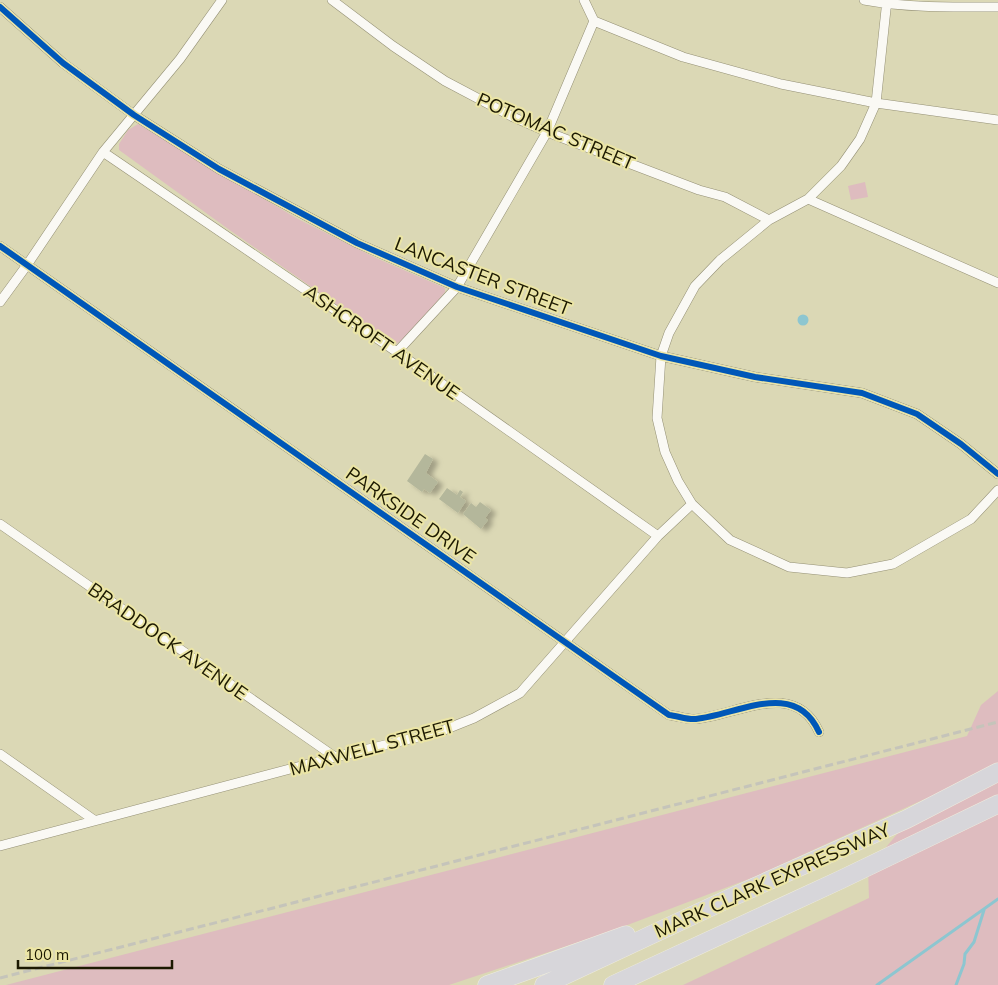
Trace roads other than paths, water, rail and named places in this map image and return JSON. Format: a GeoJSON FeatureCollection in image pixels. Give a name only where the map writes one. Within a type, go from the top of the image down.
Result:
{"type":"FeatureCollection","features":[{"type":"Feature","properties":{"kind":"highway","name":"MARK CLARK EXPRESSWAY"},"geometry":{"type":"LineString","coordinates":[[544,985],[730,898],[907,819],[998,772]]}},
{"type":"Feature","properties":{"kind":"highway","name":"MARK CLARK EXPRESSWAY"},"geometry":{"type":"LineString","coordinates":[[613,985],[998,804]]}},
{"type":"Feature","properties":{"kind":"highway"},"geometry":{"type":"LineString","coordinates":[[487,985],[730,898]]}},
{"type":"Feature","properties":{"kind":"highway"},"geometry":{"type":"LineString","coordinates":[[640,985],[777,909]]}},
{"type":"Feature","properties":{"kind":"street"},"geometry":{"type":"LineString","coordinates":[[0,302],[103,152],[180,59],[222,0]]}},
{"type":"Feature","properties":{"kind":"street","name":"POTOMAC STREET"},"geometry":{"type":"LineString","coordinates":[[332,0],[445,81],[513,117],[699,190],[725,197],[769,220]]}},
{"type":"Feature","properties":{"kind":"street"},"geometry":{"type":"LineString","coordinates":[[584,0],[594,21],[683,57],[781,84],[876,103],[998,120]]}},
{"type":"Feature","properties":{"kind":"street"},"geometry":{"type":"LineString","coordinates":[[864,0],[958,7],[998,7]]}},
{"type":"Feature","properties":{"kind":"street"},"geometry":{"type":"LineString","coordinates":[[887,2],[876,103],[860,139],[841,166],[808,199],[769,220],[720,260],[695,286],[670,333],[661,356],[657,418],[665,452],[678,481],[692,504],[730,540],[789,567],[847,573],[893,564],[971,519],[998,490]]}},
{"type":"Feature","properties":{"kind":"street","name":"LANCASTER STREET"},"geometry":{"type":"LineString","coordinates":[[0,7],[64,63],[134,115],[219,170],[357,243],[458,287],[661,356],[755,377],[862,393],[917,414],[961,444],[998,474]]}},
{"type":"Feature","properties":{"kind":"street"},"geometry":{"type":"LineString","coordinates":[[397,352],[458,287],[548,132],[594,21]]}},
{"type":"Feature","properties":{"kind":"street","name":"ASHCROFT AVENUE"},"geometry":{"type":"LineString","coordinates":[[103,152],[397,352],[658,536]]}},
{"type":"Feature","properties":{"kind":"street"},"geometry":{"type":"LineString","coordinates":[[808,199],[998,283]]}},
{"type":"Feature","properties":{"kind":"street","name":"PARKSIDE DRIVE"},"geometry":{"type":"LineString","coordinates":[[0,246],[670,715],[695,720],[768,702],[784,704],[803,712],[814,722],[818,732]]}},
{"type":"Feature","properties":{"kind":"street","name":"MAXWELL STREET"},"geometry":{"type":"LineString","coordinates":[[0,846],[335,757],[439,732],[474,718],[520,693],[658,536],[692,504]]}},
{"type":"Feature","properties":{"kind":"street","name":"BRADDOCK AVENUE"},"geometry":{"type":"LineString","coordinates":[[0,524],[335,757]]}},
{"type":"Feature","properties":{"kind":"street"},"geometry":{"type":"LineString","coordinates":[[0,754],[94,820]]}},
{"type":"Feature","properties":{"kind":"water"},"geometry":{"type":"Polygon","coordinates":[[[803,314],[809,320],[803,326],[797,320],[803,314]]]}},
{"type":"Feature","properties":{"kind":"waterway"},"geometry":{"type":"LineString","coordinates":[[877,985],[998,899]]}},
{"type":"Feature","properties":{"kind":"waterway"},"geometry":{"type":"LineString","coordinates":[[956,985],[964,964],[965,954],[974,942],[984,910]]}},
{"type":"Feature","properties":{"kind":"railway"},"geometry":{"type":"LineString","coordinates":[[0,978],[998,722]]}}]}
